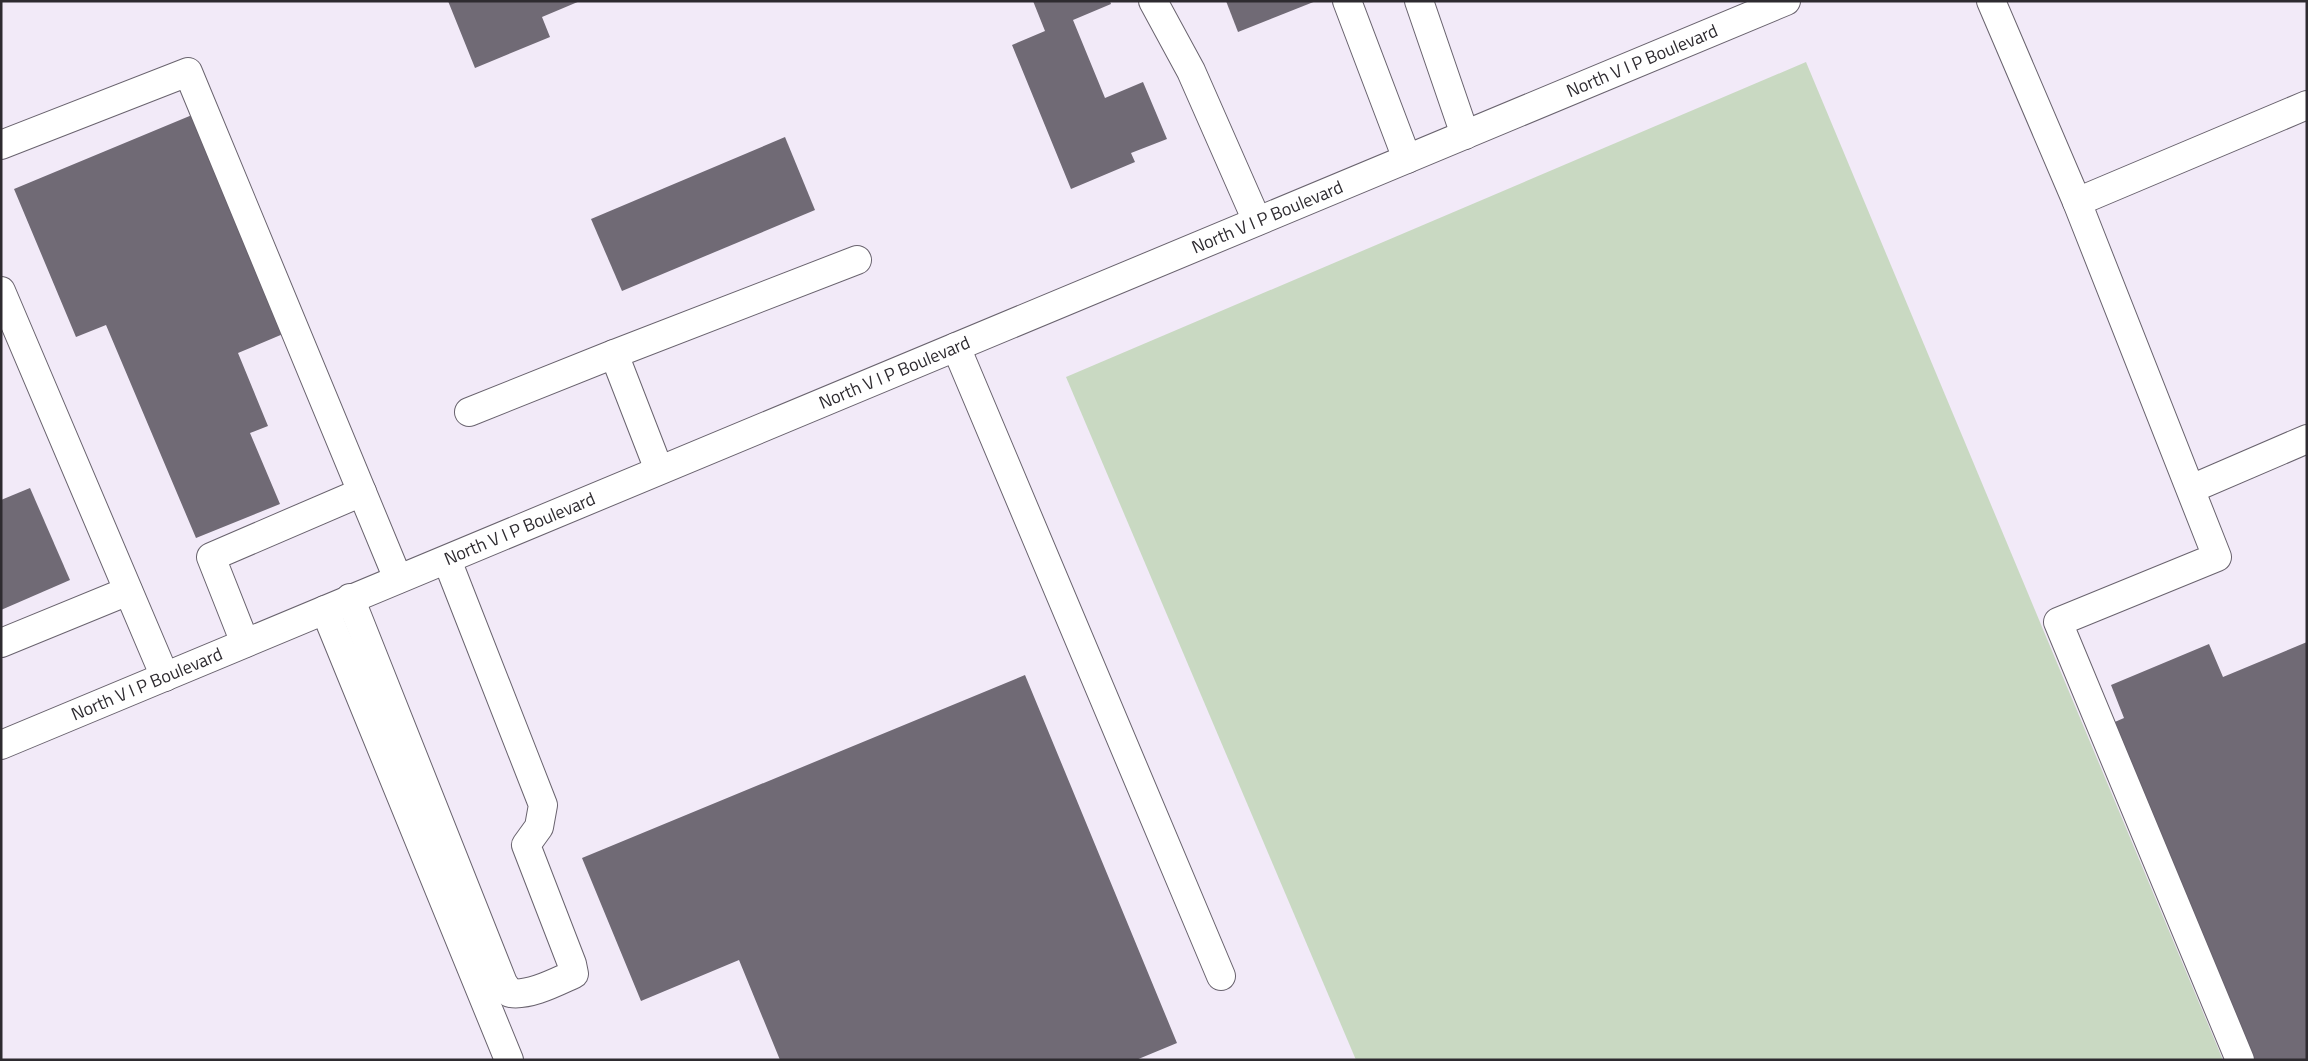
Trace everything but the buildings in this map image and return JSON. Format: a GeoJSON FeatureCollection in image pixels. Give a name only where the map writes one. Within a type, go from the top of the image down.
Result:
{"type":"FeatureCollection","features":[{"type":"Feature","properties":{"kind":"street"},"geometry":{"type":"LineString","coordinates":[[1153,1],[1191,71],[1257,221]]}},
{"type":"Feature","properties":{"kind":"street"},"geometry":{"type":"LineString","coordinates":[[1347,1],[1407,159]]}},
{"type":"Feature","properties":{"kind":"street"},"geometry":{"type":"LineString","coordinates":[[1419,1],[1464,135]]}},
{"type":"Feature","properties":{"kind":"street","name":"North V I P Boulevard"},"geometry":{"type":"LineString","coordinates":[[1,745],[1786,1]]}},
{"type":"Feature","properties":{"kind":"street"},"geometry":{"type":"LineString","coordinates":[[1991,1],[2077,202],[2217,557],[2058,622],[2240,1060]]}},
{"type":"Feature","properties":{"kind":"street"},"geometry":{"type":"LineString","coordinates":[[1,145],[188,72],[398,579]]}},
{"type":"Feature","properties":{"kind":"street"},"geometry":{"type":"LineString","coordinates":[[2077,202],[2307,105]]}},
{"type":"Feature","properties":{"kind":"street"},"geometry":{"type":"LineString","coordinates":[[468,412],[857,260]]}},
{"type":"Feature","properties":{"kind":"street"},"geometry":{"type":"LineString","coordinates":[[1,291],[165,677]]}},
{"type":"Feature","properties":{"kind":"street"},"geometry":{"type":"LineString","coordinates":[[956,347],[1222,976]]}},
{"type":"Feature","properties":{"kind":"street"},"geometry":{"type":"LineString","coordinates":[[614,354],[659,470]]}},
{"type":"Feature","properties":{"kind":"street"},"geometry":{"type":"LineString","coordinates":[[2191,489],[2307,439]]}},
{"type":"Feature","properties":{"kind":"street"},"geometry":{"type":"LineString","coordinates":[[245,643],[211,557],[362,492]]}},
{"type":"Feature","properties":{"kind":"street"},"geometry":{"type":"LineString","coordinates":[[350,598],[503,983],[510,993],[520,994],[564,979],[574,974],[572,964],[526,845],[539,827],[543,805],[447,560]]}},
{"type":"Feature","properties":{"kind":"street"},"geometry":{"type":"LineString","coordinates":[[1,643],[128,591]]}},
{"type":"Feature","properties":{"kind":"street"},"geometry":{"type":"LineString","coordinates":[[325,610],[509,1060]]}},
{"type":"Feature","properties":{"kind":"green space"},"geometry":{"type":"Polygon","coordinates":[[[1806,62],[2223,1060],[1356,1060],[1066,377],[1806,62]]]}}]}
